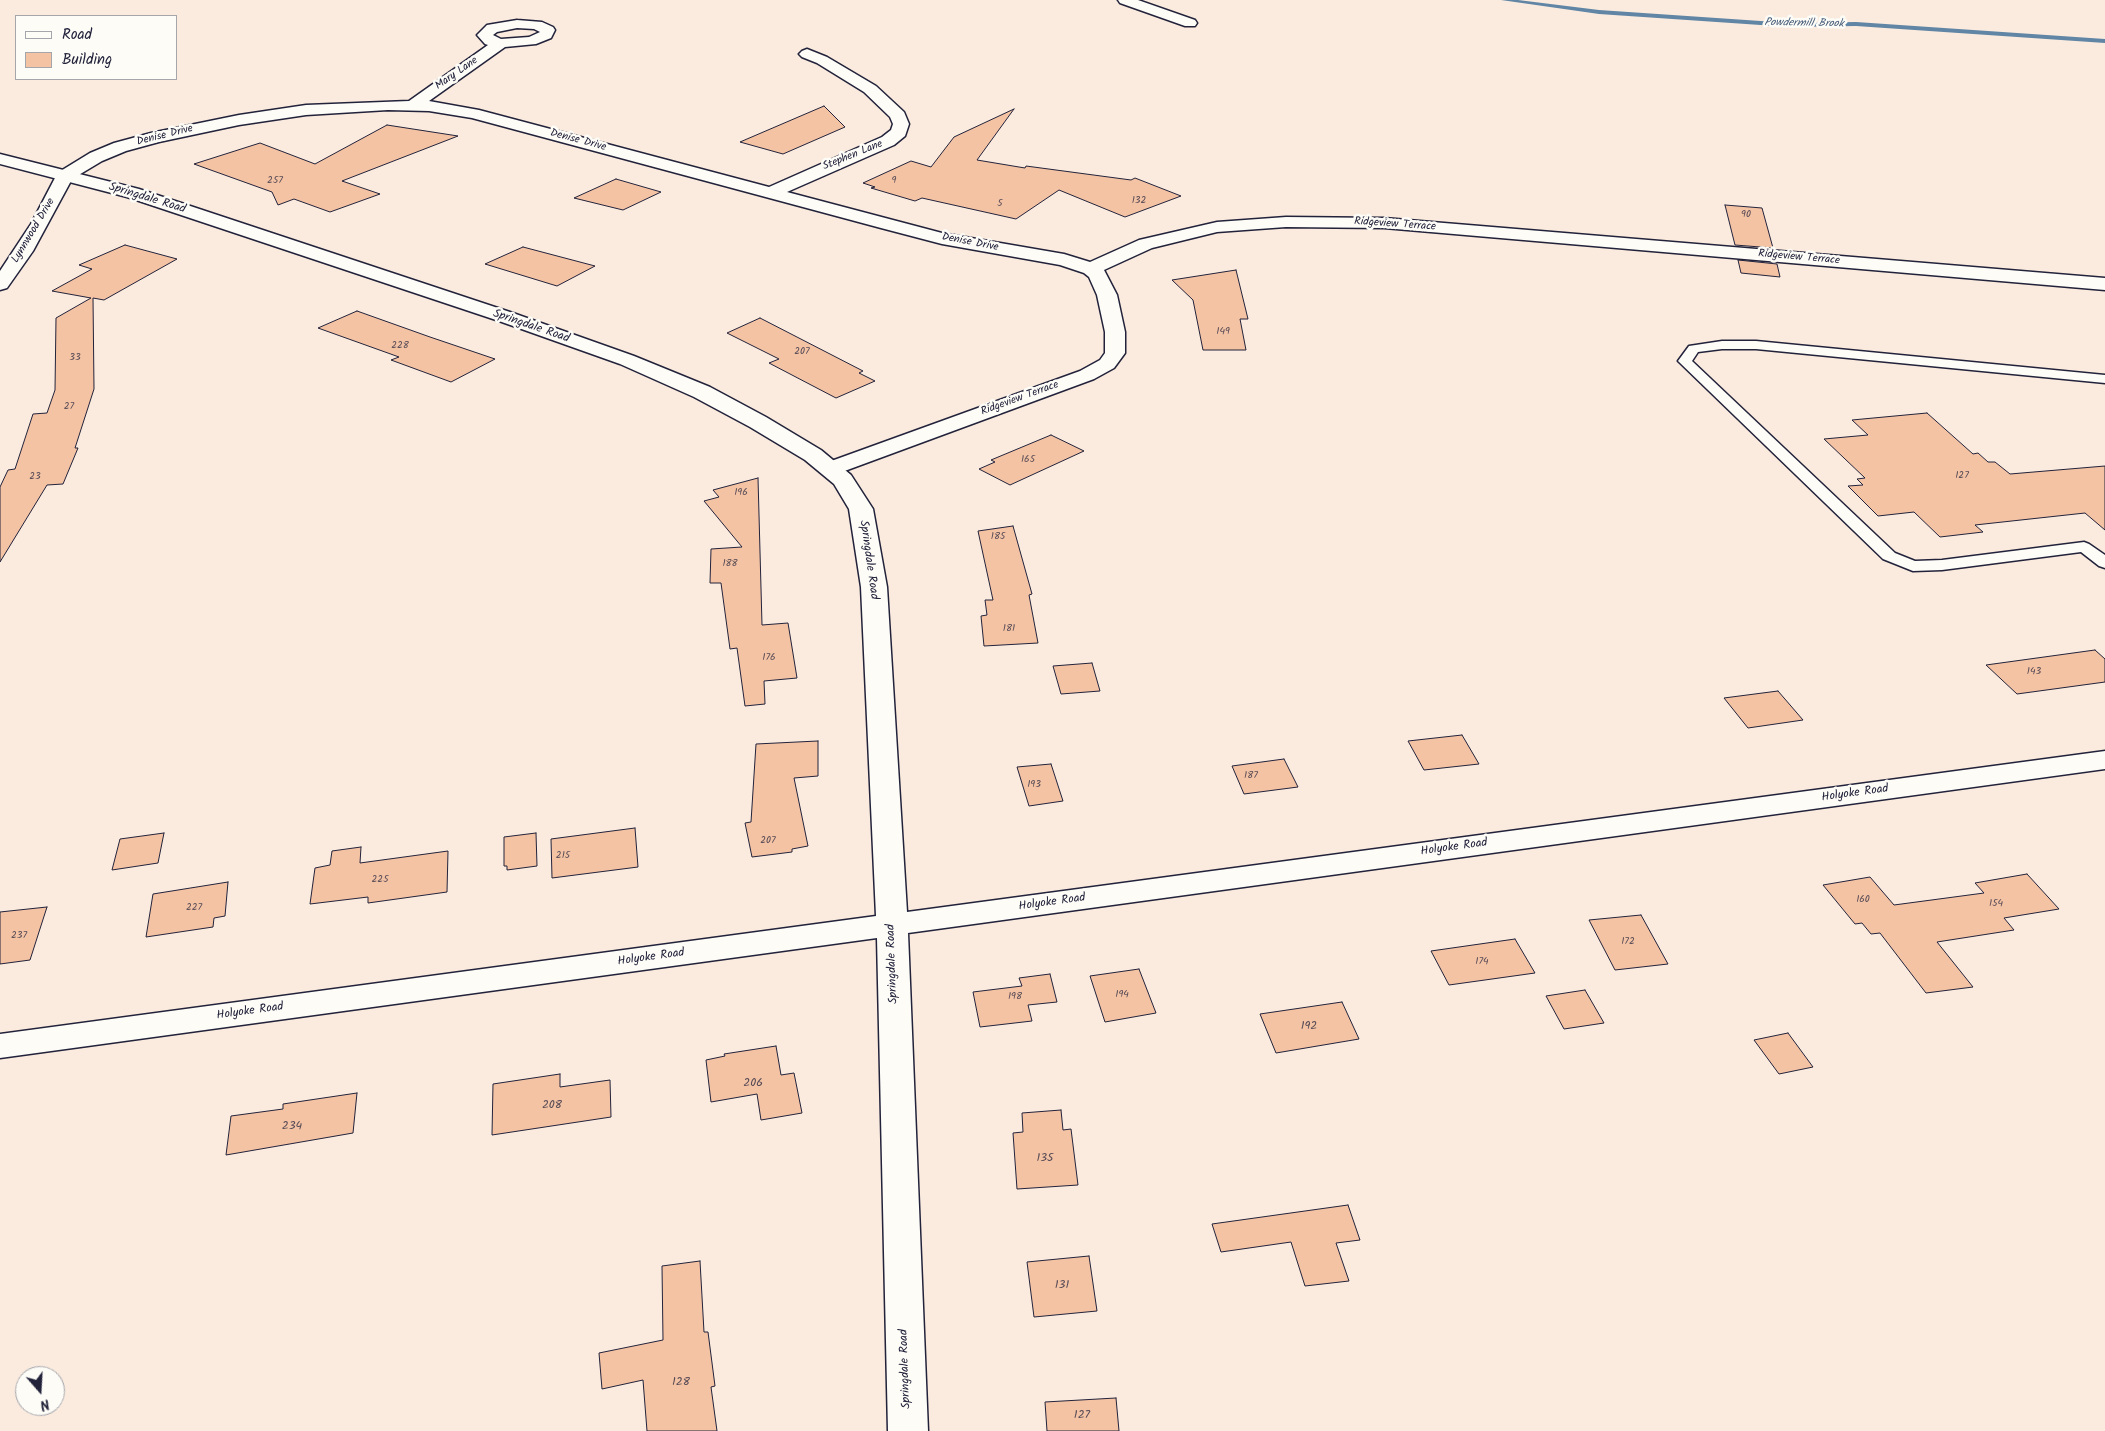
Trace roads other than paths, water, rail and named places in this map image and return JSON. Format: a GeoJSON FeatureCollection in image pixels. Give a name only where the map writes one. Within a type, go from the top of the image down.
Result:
{"type":"FeatureCollection","features":[{"type":"Feature","properties":{"kind":"street"},"geometry":{"type":"LineString","coordinates":[[1124,0],[1190,24]]}},
{"type":"Feature","properties":{"kind":"street","name":"Mary Lane"},"geometry":{"type":"LineString","coordinates":[[414,105],[501,43]]}},
{"type":"Feature","properties":{"kind":"street","name":"Stephen Lane"},"geometry":{"type":"LineString","coordinates":[[771,194],[815,172],[888,141],[899,132],[902,124],[898,115],[870,89],[822,60],[807,54]]}},
{"type":"Feature","properties":{"kind":"street","name":"Denise Drive"},"geometry":{"type":"LineString","coordinates":[[65,176],[96,157],[120,147],[193,128],[306,110],[354,106],[414,105],[474,113],[771,194],[942,238],[1064,260],[1091,269]]}},
{"type":"Feature","properties":{"kind":"street","name":"Springdale Road"},"geometry":{"type":"LineString","coordinates":[[4,162],[133,193],[497,314],[627,360],[702,392],[814,455],[843,480],[861,508],[874,587],[892,925],[908,1431]]}},
{"type":"Feature","properties":{"kind":"street","name":"Lynnwood Drive"},"geometry":{"type":"LineString","coordinates":[[0,284],[24,251],[65,176]]}},
{"type":"Feature","properties":{"kind":"street","name":"Ridgeview Terrace"},"geometry":{"type":"LineString","coordinates":[[831,469],[1087,375],[1107,364],[1114,353],[1115,332],[1107,295],[1097,274],[1091,269],[1146,244],[1217,227],[1324,221],[1384,223],[2105,284]]}},
{"type":"Feature","properties":{"kind":"street","name":"Holyoke Road"},"geometry":{"type":"LineString","coordinates":[[0,1046],[2105,760]]}},
{"type":"Feature","properties":{"kind":"lane"},"geometry":{"type":"LineString","coordinates":[[2105,380],[1756,345],[1722,345],[1694,350],[1685,361],[1781,455],[1889,556],[1914,566],[1942,565],[2084,547],[2105,564]]}},
{"type":"Feature","properties":{"kind":"waterway","name":"Powdermill Brook"},"geometry":{"type":"LineString","coordinates":[[1504,0],[1599,12],[1670,17],[1790,25],[1856,24],[2105,41]]}}]}
